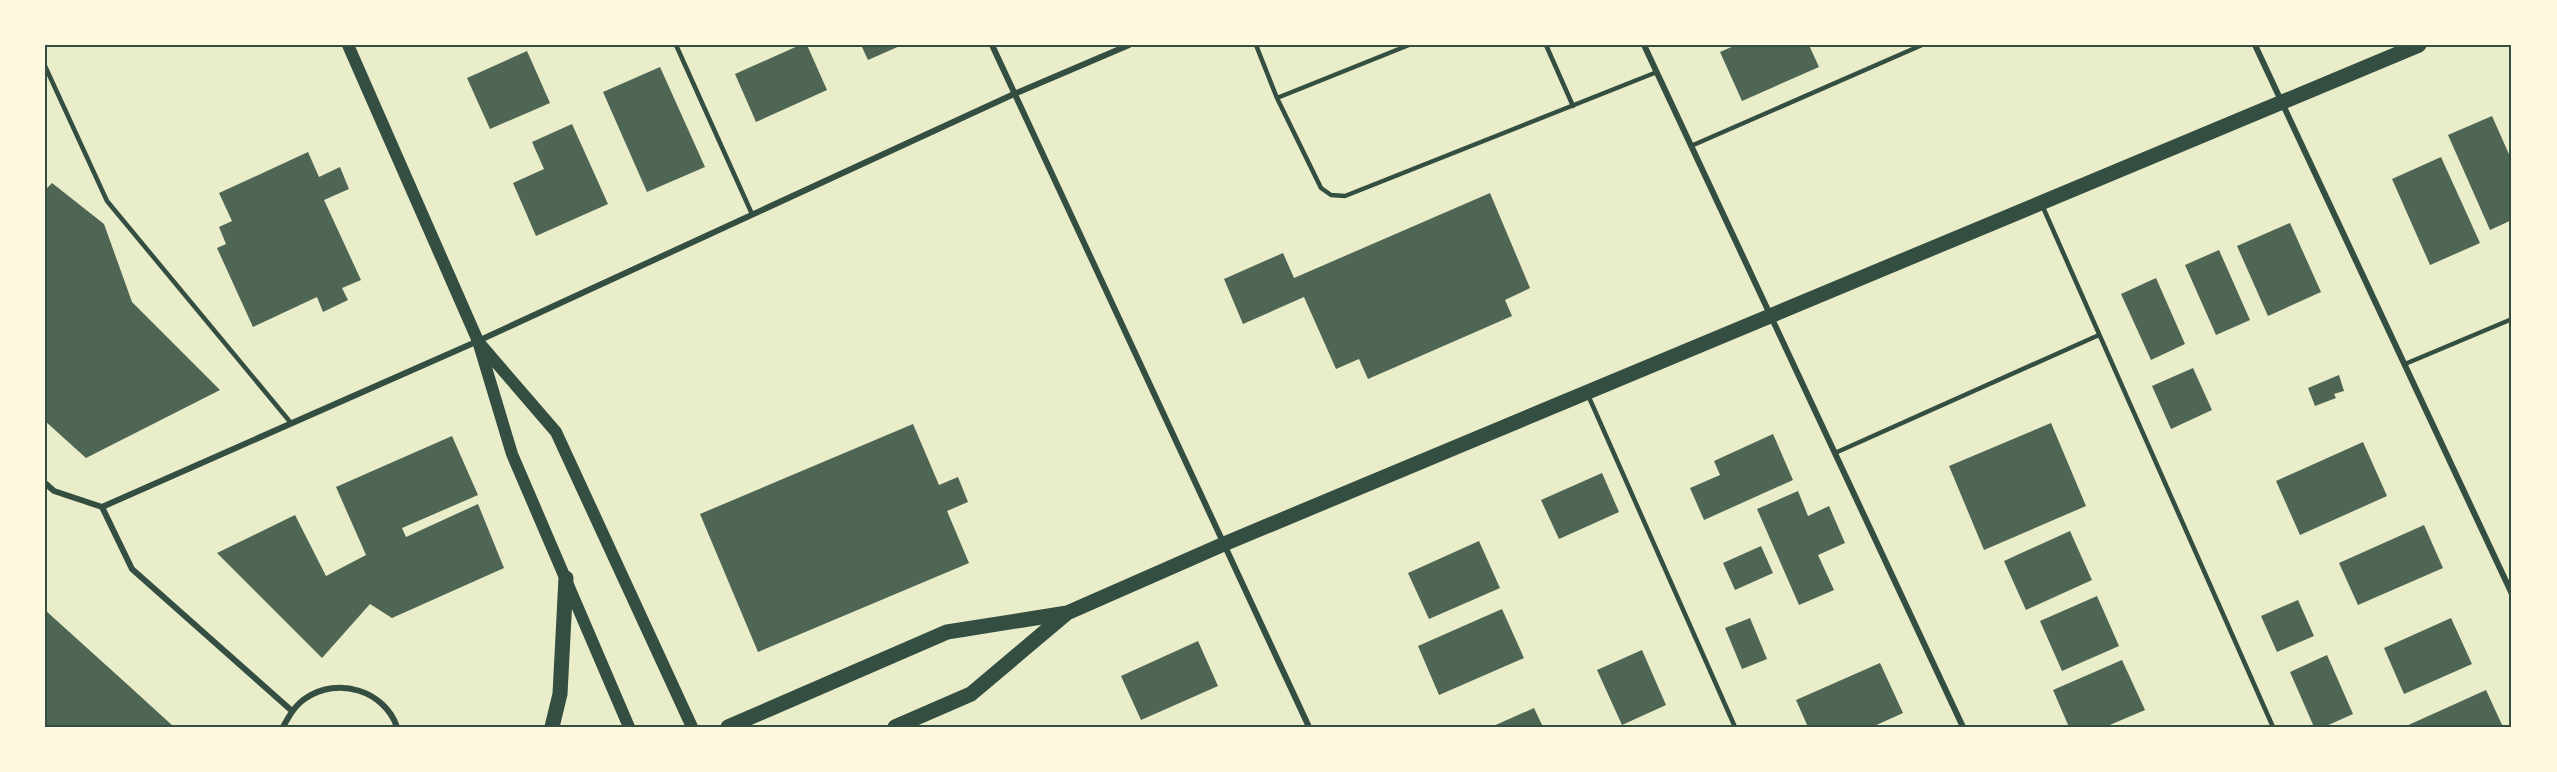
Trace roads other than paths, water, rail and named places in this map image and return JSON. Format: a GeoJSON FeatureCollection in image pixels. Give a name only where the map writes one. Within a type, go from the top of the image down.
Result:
{"type":"FeatureCollection","features":[{"type":"Feature","properties":{"kind":"main road"},"geometry":{"type":"LineString","coordinates":[[348,45],[478,341],[512,454],[629,727]]}},
{"type":"Feature","properties":{"kind":"main road"},"geometry":{"type":"LineString","coordinates":[[728,727],[947,632],[1068,613],[1224,544],[2419,45]]}},
{"type":"Feature","properties":{"kind":"main road"},"geometry":{"type":"LineString","coordinates":[[478,341],[556,432],[692,727]]}},
{"type":"Feature","properties":{"kind":"main road"},"geometry":{"type":"LineString","coordinates":[[552,727],[560,694],[566,578]]}},
{"type":"Feature","properties":{"kind":"main road"},"geometry":{"type":"LineString","coordinates":[[895,727],[971,693],[1068,613]]}},
{"type":"Feature","properties":{"kind":"street"},"geometry":{"type":"LineString","coordinates":[[992,45],[1309,727]]}},
{"type":"Feature","properties":{"kind":"street"},"geometry":{"type":"LineString","coordinates":[[45,483],[54,491],[102,507],[478,341],[1014,94],[1129,45]]}},
{"type":"Feature","properties":{"kind":"street"},"geometry":{"type":"LineString","coordinates":[[1644,45],[1963,727]]}},
{"type":"Feature","properties":{"kind":"street"},"geometry":{"type":"LineString","coordinates":[[2255,45],[2512,594]]}},
{"type":"Feature","properties":{"kind":"street"},"geometry":{"type":"LineString","coordinates":[[102,507],[132,568],[292,711]]}},
{"type":"Feature","properties":{"kind":"street"},"geometry":{"type":"LineString","coordinates":[[283,727],[292,711],[307,697],[325,689],[345,688],[365,692],[382,703],[397,727]]}},
{"type":"Feature","properties":{"kind":"lane"},"geometry":{"type":"LineString","coordinates":[[676,45],[752,214]]}},
{"type":"Feature","properties":{"kind":"lane"},"geometry":{"type":"LineString","coordinates":[[1256,45],[1277,98],[1321,188],[1331,195],[1345,196],[1657,72]]}},
{"type":"Feature","properties":{"kind":"lane"},"geometry":{"type":"LineString","coordinates":[[1277,98],[1409,45]]}},
{"type":"Feature","properties":{"kind":"lane"},"geometry":{"type":"LineString","coordinates":[[1546,45],[1573,106]]}},
{"type":"Feature","properties":{"kind":"lane"},"geometry":{"type":"LineString","coordinates":[[1691,146],[1922,45]]}},
{"type":"Feature","properties":{"kind":"lane"},"geometry":{"type":"LineString","coordinates":[[45,66],[107,201],[291,423]]}},
{"type":"Feature","properties":{"kind":"lane"},"geometry":{"type":"LineString","coordinates":[[2040,203],[2273,727]]}},
{"type":"Feature","properties":{"kind":"lane"},"geometry":{"type":"LineString","coordinates":[[2405,364],[2512,319]]}},
{"type":"Feature","properties":{"kind":"lane"},"geometry":{"type":"LineString","coordinates":[[1835,453],[2099,335]]}},
{"type":"Feature","properties":{"kind":"lane"},"geometry":{"type":"LineString","coordinates":[[1587,393],[1735,727]]}}]}
